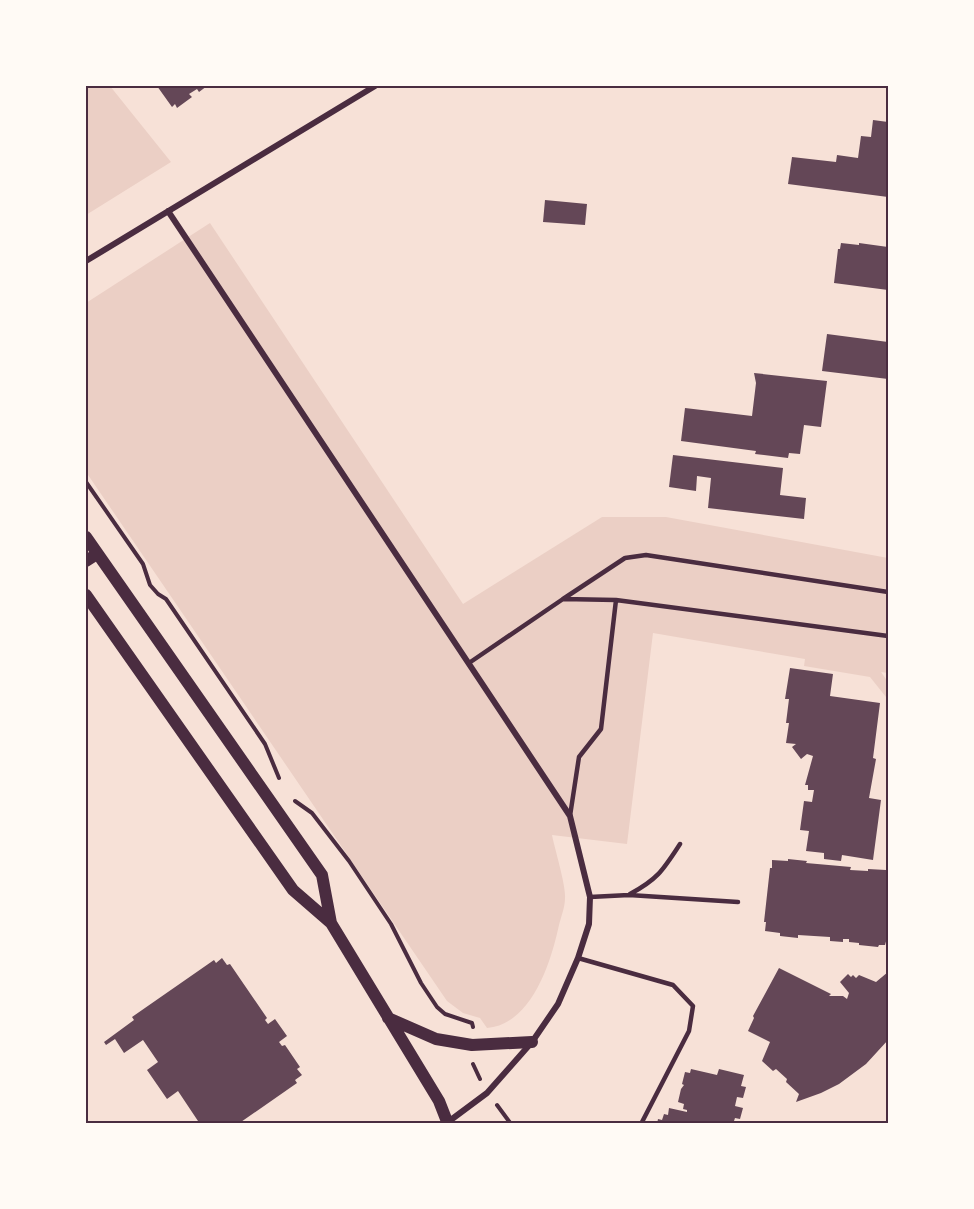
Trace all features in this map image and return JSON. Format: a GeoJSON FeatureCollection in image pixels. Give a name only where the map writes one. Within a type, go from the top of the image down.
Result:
{"type":"FeatureCollection","features":[{"type":"Feature","properties":{"kind":"main road"},"geometry":{"type":"LineString","coordinates":[[86,537],[322,875],[331,923]]}},
{"type":"Feature","properties":{"kind":"main road"},"geometry":{"type":"LineString","coordinates":[[86,561],[97,554]]}},
{"type":"Feature","properties":{"kind":"main road"},"geometry":{"type":"LineString","coordinates":[[86,595],[293,890],[331,923],[439,1101],[448,1123]]}},
{"type":"Feature","properties":{"kind":"main road"},"geometry":{"type":"LineString","coordinates":[[388,1018],[436,1039],[472,1045],[532,1042]]}},
{"type":"Feature","properties":{"kind":"street"},"geometry":{"type":"LineString","coordinates":[[86,261],[375,86]]}},
{"type":"Feature","properties":{"kind":"street"},"geometry":{"type":"LineString","coordinates":[[168,211],[570,816],[590,897],[589,924],[578,958],[558,1004],[532,1042],[488,1093],[448,1123]]}},
{"type":"Feature","properties":{"kind":"lane"},"geometry":{"type":"LineString","coordinates":[[469,663],[625,558],[646,555],[888,592]]}},
{"type":"Feature","properties":{"kind":"lane"},"geometry":{"type":"LineString","coordinates":[[563,599],[616,600],[888,636]]}},
{"type":"Feature","properties":{"kind":"lane"},"geometry":{"type":"LineString","coordinates":[[570,816],[579,758],[601,729],[616,600]]}},
{"type":"Feature","properties":{"kind":"lane"},"geometry":{"type":"LineString","coordinates":[[629,895],[660,875],[680,844]]}},
{"type":"Feature","properties":{"kind":"lane"},"geometry":{"type":"LineString","coordinates":[[590,897],[629,895],[738,902]]}},
{"type":"Feature","properties":{"kind":"lane"},"geometry":{"type":"LineString","coordinates":[[578,958],[673,986],[693,1006],[689,1031],[641,1124]]}},
{"type":"Feature","properties":{"kind":"path"},"geometry":{"type":"LineString","coordinates":[[86,482],[143,564],[150,585],[166,599],[246,713],[265,744],[281,780]]}},
{"type":"Feature","properties":{"kind":"path"},"geometry":{"type":"LineString","coordinates":[[290,795],[312,813],[349,861],[391,924],[421,983],[437,1007],[445,1014],[472,1023],[473,1030]]}},
{"type":"Feature","properties":{"kind":"path"},"geometry":{"type":"LineString","coordinates":[[488,1093],[511,1124]]}},
{"type":"Feature","properties":{"kind":"shaded area"},"geometry":{"type":"Polygon","coordinates":[[[86,86],[110,86],[171,162],[86,215],[86,86]]]}},
{"type":"Feature","properties":{"kind":"shaded area"},"geometry":{"type":"Polygon","coordinates":[[[210,223],[463,604],[602,517],[666,517],[888,558],[888,673],[881,672],[888,682],[888,765],[886,697],[870,677],[804,666],[805,659],[653,633],[627,844],[552,835],[564,885],[564,905],[551,956],[537,989],[516,1015],[503,1024],[487,1028],[480,1018],[463,1013],[447,1001],[86,472],[86,303],[210,223]]]}},
{"type":"Feature","properties":{"kind":"building"},"geometry":{"type":"Polygon","coordinates":[[[157,86],[207,86],[199,92],[197,89],[189,94],[192,97],[177,108],[175,104],[172,107],[157,86]]]}},
{"type":"Feature","properties":{"kind":"building"},"geometry":{"type":"Polygon","coordinates":[[[873,120],[888,122],[888,197],[788,184],[792,157],[836,162],[837,155],[858,158],[861,136],[871,137],[873,120]]]}},
{"type":"Feature","properties":{"kind":"building"},"geometry":{"type":"Polygon","coordinates":[[[545,200],[587,204],[585,225],[543,222],[545,200]]]}},
{"type":"Feature","properties":{"kind":"building"},"geometry":{"type":"Polygon","coordinates":[[[841,243],[888,247],[888,290],[834,283],[838,249],[841,243]]]}},
{"type":"Feature","properties":{"kind":"building"},"geometry":{"type":"Polygon","coordinates":[[[827,334],[888,342],[888,379],[822,371],[827,334]]]}},
{"type":"Feature","properties":{"kind":"building"},"geometry":{"type":"Polygon","coordinates":[[[754,373],[827,381],[821,427],[804,425],[800,454],[789,453],[788,458],[755,454],[756,451],[681,441],[685,408],[752,416],[756,383],[754,373]]]}},
{"type":"Feature","properties":{"kind":"building"},"geometry":{"type":"Polygon","coordinates":[[[673,455],[783,468],[780,495],[806,498],[804,519],[708,508],[711,478],[697,476],[696,491],[669,487],[673,455]]]}},
{"type":"Feature","properties":{"kind":"building"},"geometry":{"type":"Polygon","coordinates":[[[790,668],[833,674],[830,696],[880,703],[873,758],[876,759],[869,798],[881,800],[873,860],[842,855],[841,861],[824,859],[824,853],[806,851],[809,831],[800,830],[804,801],[812,802],[814,790],[808,790],[808,785],[805,785],[813,756],[807,754],[801,759],[792,747],[796,744],[786,743],[789,699],[785,699],[790,668]]]}},
{"type":"Feature","properties":{"kind":"building"},"geometry":{"type":"Polygon","coordinates":[[[788,859],[851,867],[850,870],[886,870],[888,873],[888,934],[885,945],[878,947],[859,945],[859,943],[849,942],[849,939],[843,939],[843,942],[830,941],[830,937],[780,936],[780,933],[765,931],[766,922],[764,922],[772,860],[788,861],[788,859]]]}},
{"type":"Feature","properties":{"kind":"building"},"geometry":{"type":"Polygon","coordinates":[[[222,958],[227,965],[230,964],[267,1018],[265,1020],[268,1024],[275,1019],[287,1036],[279,1042],[282,1046],[285,1045],[300,1067],[297,1069],[302,1075],[295,1080],[297,1083],[238,1124],[200,1124],[178,1091],[167,1099],[147,1070],[158,1062],[143,1040],[124,1053],[115,1039],[106,1045],[104,1042],[134,1020],[132,1017],[214,960],[216,963],[222,958]]]}},
{"type":"Feature","properties":{"kind":"building"},"geometry":{"type":"Polygon","coordinates":[[[779,968],[831,994],[829,996],[843,996],[847,999],[849,993],[840,982],[848,974],[856,978],[859,975],[876,982],[888,972],[888,1040],[866,1064],[839,1084],[796,1102],[799,1094],[786,1082],[787,1079],[762,1061],[770,1042],[748,1031],[753,1016],[779,968]]]}},
{"type":"Feature","properties":{"kind":"building"},"geometry":{"type":"Polygon","coordinates":[[[691,1069],[717,1075],[719,1069],[744,1075],[741,1086],[746,1087],[743,1098],[737,1097],[735,1106],[743,1108],[740,1119],[735,1118],[733,1124],[657,1124],[658,1119],[662,1120],[664,1114],[668,1115],[669,1108],[687,1112],[683,1109],[684,1104],[678,1102],[684,1085],[682,1084],[685,1072],[690,1073],[691,1069]]]}}]}
